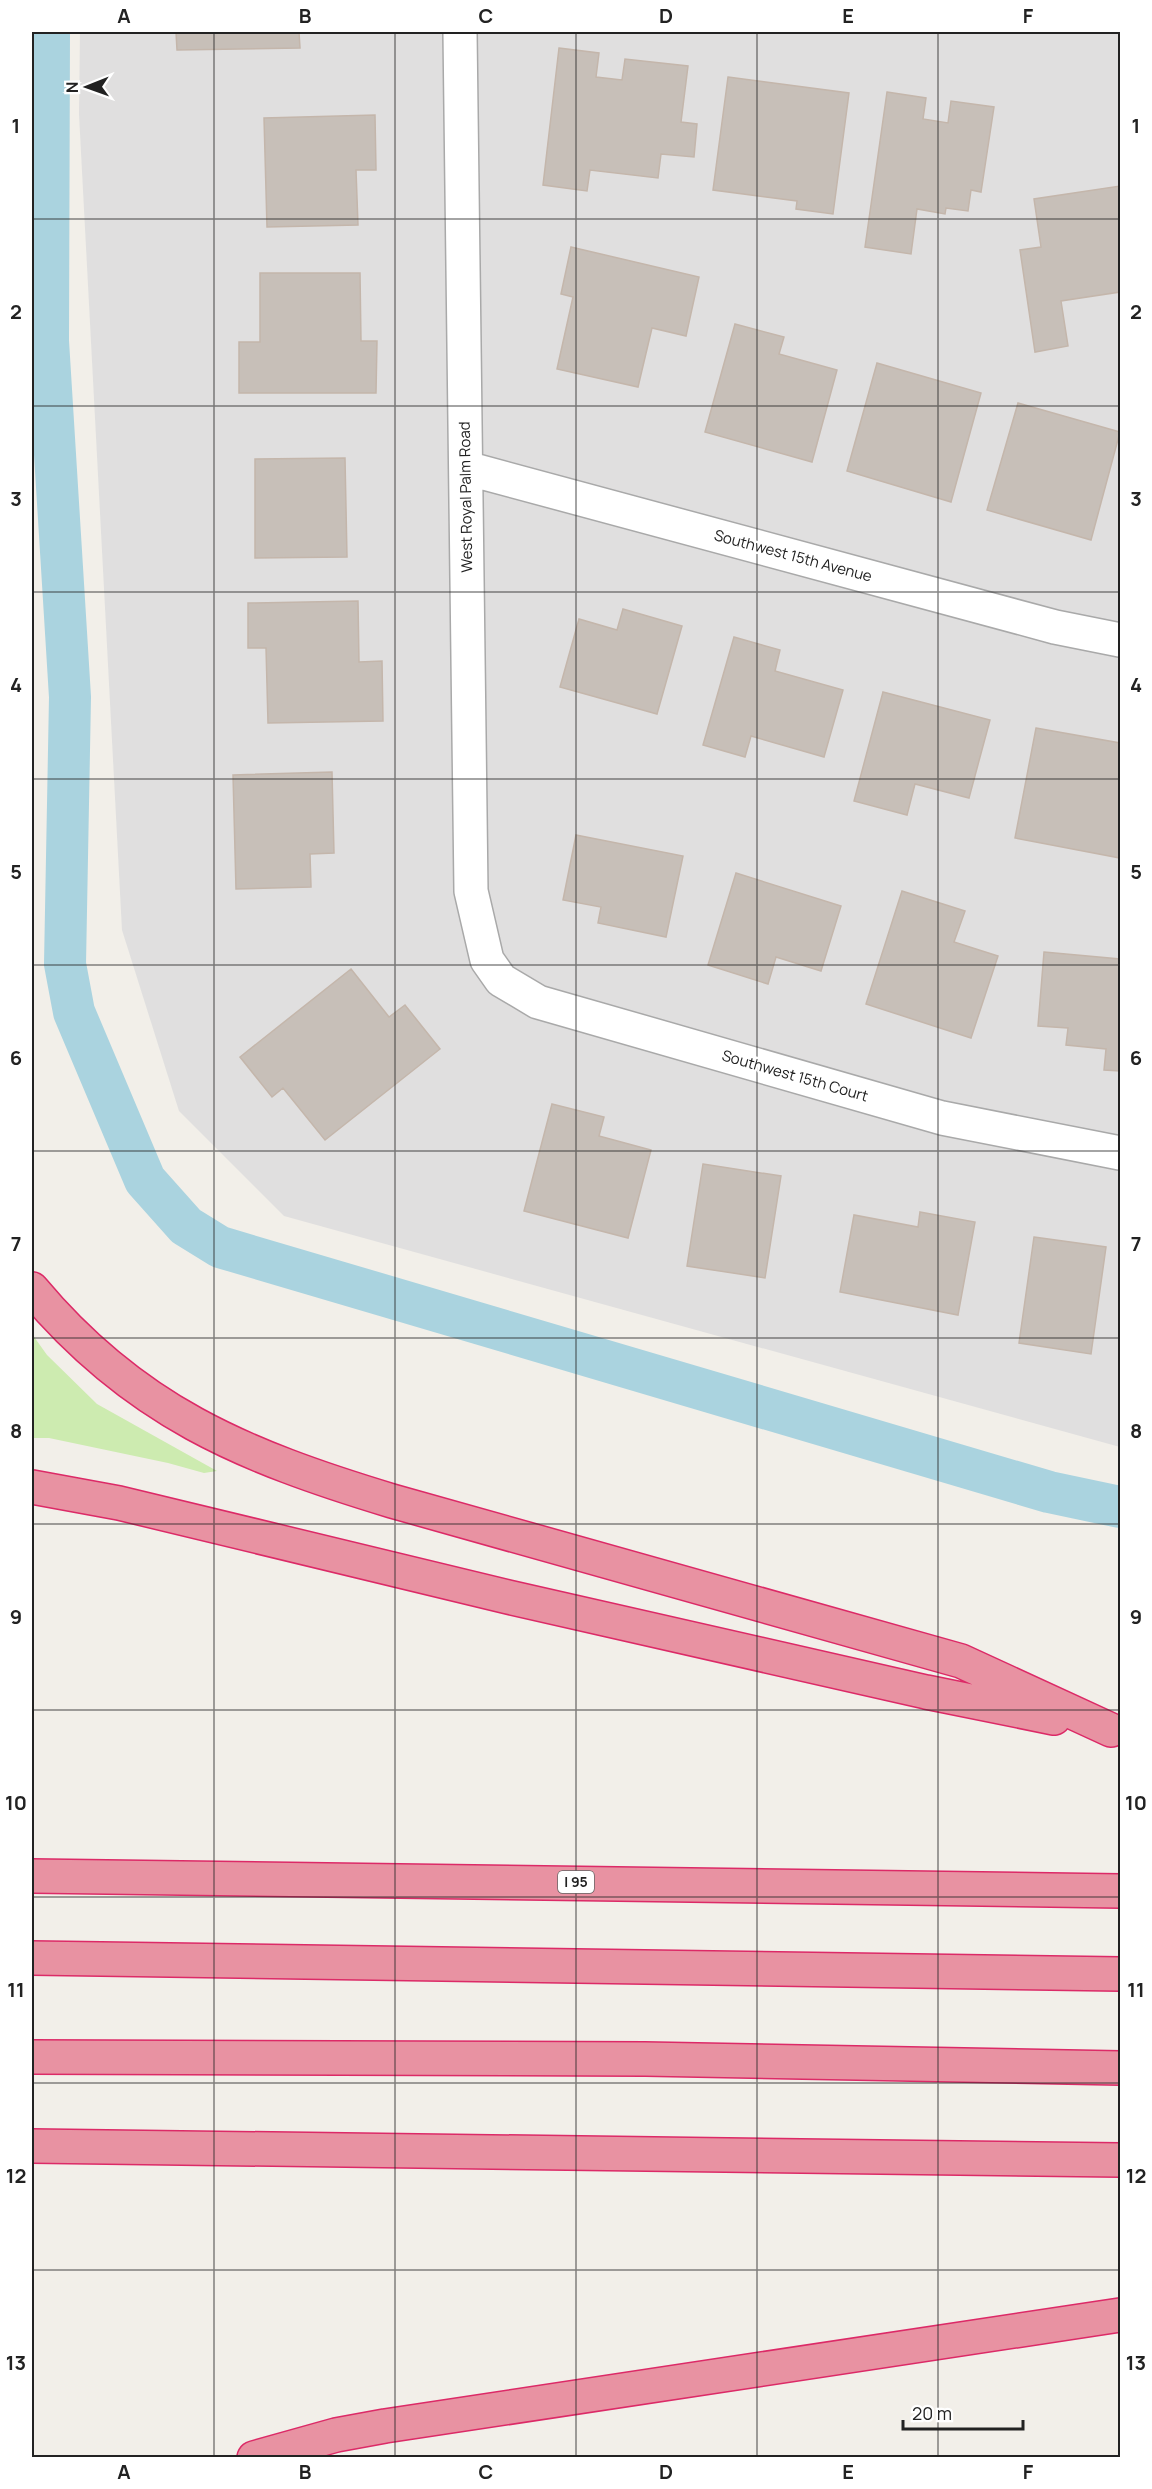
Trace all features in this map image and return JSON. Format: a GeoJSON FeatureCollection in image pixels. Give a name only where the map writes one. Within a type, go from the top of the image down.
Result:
{"type":"FeatureCollection","features":[{"type":"Feature","properties":{"kind":"highway"},"geometry":{"type":"LineString","coordinates":[[32,1289],[84,1345],[128,1382],[163,1408],[242,1449],[380,1497],[961,1661],[1116,1730]]}},
{"type":"Feature","properties":{"kind":"highway"},"geometry":{"type":"LineString","coordinates":[[32,1487],[119,1503],[508,1598],[915,1689],[1116,1730]]}},
{"type":"Feature","properties":{"kind":"highway","name":"I 95"},"geometry":{"type":"LineString","coordinates":[[32,1876],[1120,1891]]}},
{"type":"Feature","properties":{"kind":"highway"},"geometry":{"type":"LineString","coordinates":[[32,1958],[1120,1974]]}},
{"type":"Feature","properties":{"kind":"highway"},"geometry":{"type":"LineString","coordinates":[[32,2057],[645,2059],[1120,2068]]}},
{"type":"Feature","properties":{"kind":"highway"},"geometry":{"type":"LineString","coordinates":[[32,2146],[1120,2160]]}},
{"type":"Feature","properties":{"kind":"highway"},"geometry":{"type":"LineString","coordinates":[[254,2457],[336,2435],[384,2426],[1120,2315]]}},
{"type":"Feature","properties":{"kind":"street","name":"West Royal Palm Road"},"geometry":{"type":"LineString","coordinates":[[460,32],[471,891],[487,960]]}},
{"type":"Feature","properties":{"kind":"street","name":"Southwest 15th Avenue"},"geometry":{"type":"LineString","coordinates":[[466,468],[1055,627],[1120,640]]}},
{"type":"Feature","properties":{"kind":"street","name":"Southwest 15th Court"},"geometry":{"type":"LineString","coordinates":[[487,960],[501,980],[538,1002],[942,1118],[1120,1153]]}},
{"type":"Feature","properties":{"kind":"shaded area"},"geometry":{"type":"Polygon","coordinates":[[[80,32],[1120,32],[1120,1447],[284,1216],[179,1111],[122,930],[79,114],[80,32]]]}},
{"type":"Feature","properties":{"kind":"green space"},"geometry":{"type":"Polygon","coordinates":[[[32,1334],[47,1355],[97,1404],[217,1471],[204,1473],[168,1463],[49,1438],[32,1438],[32,1334]]]}},
{"type":"Feature","properties":{"kind":"building"},"geometry":{"type":"Polygon","coordinates":[[[176,32],[299,32],[300,48],[177,50],[176,32]]]}},
{"type":"Feature","properties":{"kind":"building"},"geometry":{"type":"Polygon","coordinates":[[[559,48],[599,53],[596,77],[622,80],[625,59],[688,66],[681,122],[697,124],[694,157],[661,154],[658,178],[590,170],[587,191],[543,185],[559,48]]]}},
{"type":"Feature","properties":{"kind":"building"},"geometry":{"type":"Polygon","coordinates":[[[728,77],[849,93],[833,214],[796,209],[797,201],[713,190],[728,77]]]}},
{"type":"Feature","properties":{"kind":"building"},"geometry":{"type":"Polygon","coordinates":[[[887,92],[926,98],[923,119],[948,123],[951,101],[994,107],[981,192],[971,190],[968,211],[946,208],[945,214],[917,209],[911,254],[865,247],[887,92]]]}},
{"type":"Feature","properties":{"kind":"building"},"geometry":{"type":"Polygon","coordinates":[[[375,115],[376,170],[356,170],[358,225],[267,227],[264,118],[375,115]]]}},
{"type":"Feature","properties":{"kind":"building"},"geometry":{"type":"Polygon","coordinates":[[[1120,186],[1120,292],[1061,301],[1068,346],[1035,352],[1020,250],[1041,247],[1034,199],[1120,186]]]}},
{"type":"Feature","properties":{"kind":"building"},"geometry":{"type":"Polygon","coordinates":[[[571,247],[699,277],[686,336],[652,328],[638,387],[557,369],[573,297],[561,294],[571,247]]]}},
{"type":"Feature","properties":{"kind":"building"},"geometry":{"type":"Polygon","coordinates":[[[260,273],[360,273],[361,341],[377,341],[376,393],[239,393],[239,342],[260,342],[260,273]]]}},
{"type":"Feature","properties":{"kind":"building"},"geometry":{"type":"Polygon","coordinates":[[[735,324],[784,337],[779,354],[837,370],[812,462],[705,432],[735,324]]]}},
{"type":"Feature","properties":{"kind":"building"},"geometry":{"type":"Polygon","coordinates":[[[877,363],[981,393],[951,502],[847,471],[877,363]]]}},
{"type":"Feature","properties":{"kind":"building"},"geometry":{"type":"Polygon","coordinates":[[[1018,403],[1120,432],[1091,540],[987,510],[1018,403]]]}},
{"type":"Feature","properties":{"kind":"building"},"geometry":{"type":"Polygon","coordinates":[[[345,458],[347,557],[255,558],[255,459],[345,458]]]}},
{"type":"Feature","properties":{"kind":"building"},"geometry":{"type":"Polygon","coordinates":[[[358,601],[359,662],[382,661],[383,721],[268,723],[266,648],[248,648],[248,603],[358,601]]]}},
{"type":"Feature","properties":{"kind":"building"},"geometry":{"type":"Polygon","coordinates":[[[623,609],[682,626],[657,714],[560,687],[579,619],[617,630],[623,609]]]}},
{"type":"Feature","properties":{"kind":"building"},"geometry":{"type":"Polygon","coordinates":[[[734,637],[780,650],[775,671],[843,690],[824,757],[751,736],[745,757],[703,745],[734,637]]]}},
{"type":"Feature","properties":{"kind":"building"},"geometry":{"type":"Polygon","coordinates":[[[883,692],[990,720],[969,798],[915,784],[907,815],[854,801],[883,692]]]}},
{"type":"Feature","properties":{"kind":"building"},"geometry":{"type":"Polygon","coordinates":[[[1036,728],[1120,743],[1120,858],[1015,838],[1036,728]]]}},
{"type":"Feature","properties":{"kind":"building"},"geometry":{"type":"Polygon","coordinates":[[[332,772],[334,853],[310,854],[311,887],[236,889],[233,775],[332,772]]]}},
{"type":"Feature","properties":{"kind":"building"},"geometry":{"type":"Polygon","coordinates":[[[576,835],[683,856],[666,937],[598,923],[601,907],[563,900],[576,835]]]}},
{"type":"Feature","properties":{"kind":"building"},"geometry":{"type":"Polygon","coordinates":[[[736,873],[841,906],[821,971],[776,957],[768,984],[708,965],[736,873]]]}},
{"type":"Feature","properties":{"kind":"building"},"geometry":{"type":"Polygon","coordinates":[[[902,891],[965,911],[954,942],[998,956],[971,1038],[866,1004],[902,891]]]}},
{"type":"Feature","properties":{"kind":"building"},"geometry":{"type":"Polygon","coordinates":[[[1044,952],[1120,959],[1120,1071],[1104,1070],[1106,1049],[1066,1045],[1068,1028],[1038,1026],[1044,952]]]}},
{"type":"Feature","properties":{"kind":"building"},"geometry":{"type":"Polygon","coordinates":[[[351,969],[389,1017],[405,1005],[440,1049],[325,1140],[283,1088],[272,1097],[240,1057],[351,969]]]}},
{"type":"Feature","properties":{"kind":"building"},"geometry":{"type":"Polygon","coordinates":[[[552,1104],[604,1117],[599,1136],[651,1150],[628,1238],[524,1211],[552,1104]]]}},
{"type":"Feature","properties":{"kind":"building"},"geometry":{"type":"Polygon","coordinates":[[[703,1164],[781,1176],[765,1278],[687,1266],[703,1164]]]}},
{"type":"Feature","properties":{"kind":"building"},"geometry":{"type":"Polygon","coordinates":[[[920,1212],[975,1222],[958,1315],[840,1292],[854,1215],[918,1227],[920,1212]]]}},
{"type":"Feature","properties":{"kind":"building"},"geometry":{"type":"Polygon","coordinates":[[[1034,1237],[1106,1247],[1091,1354],[1019,1343],[1034,1237]]]}},
{"type":"Feature","properties":{"kind":"waterway"},"geometry":{"type":"LineString","coordinates":[[49,32],[48,341],[70,697],[65,964],[74,1012],[145,1180],[186,1226],[220,1247],[1049,1492],[1120,1507]]}}]}
